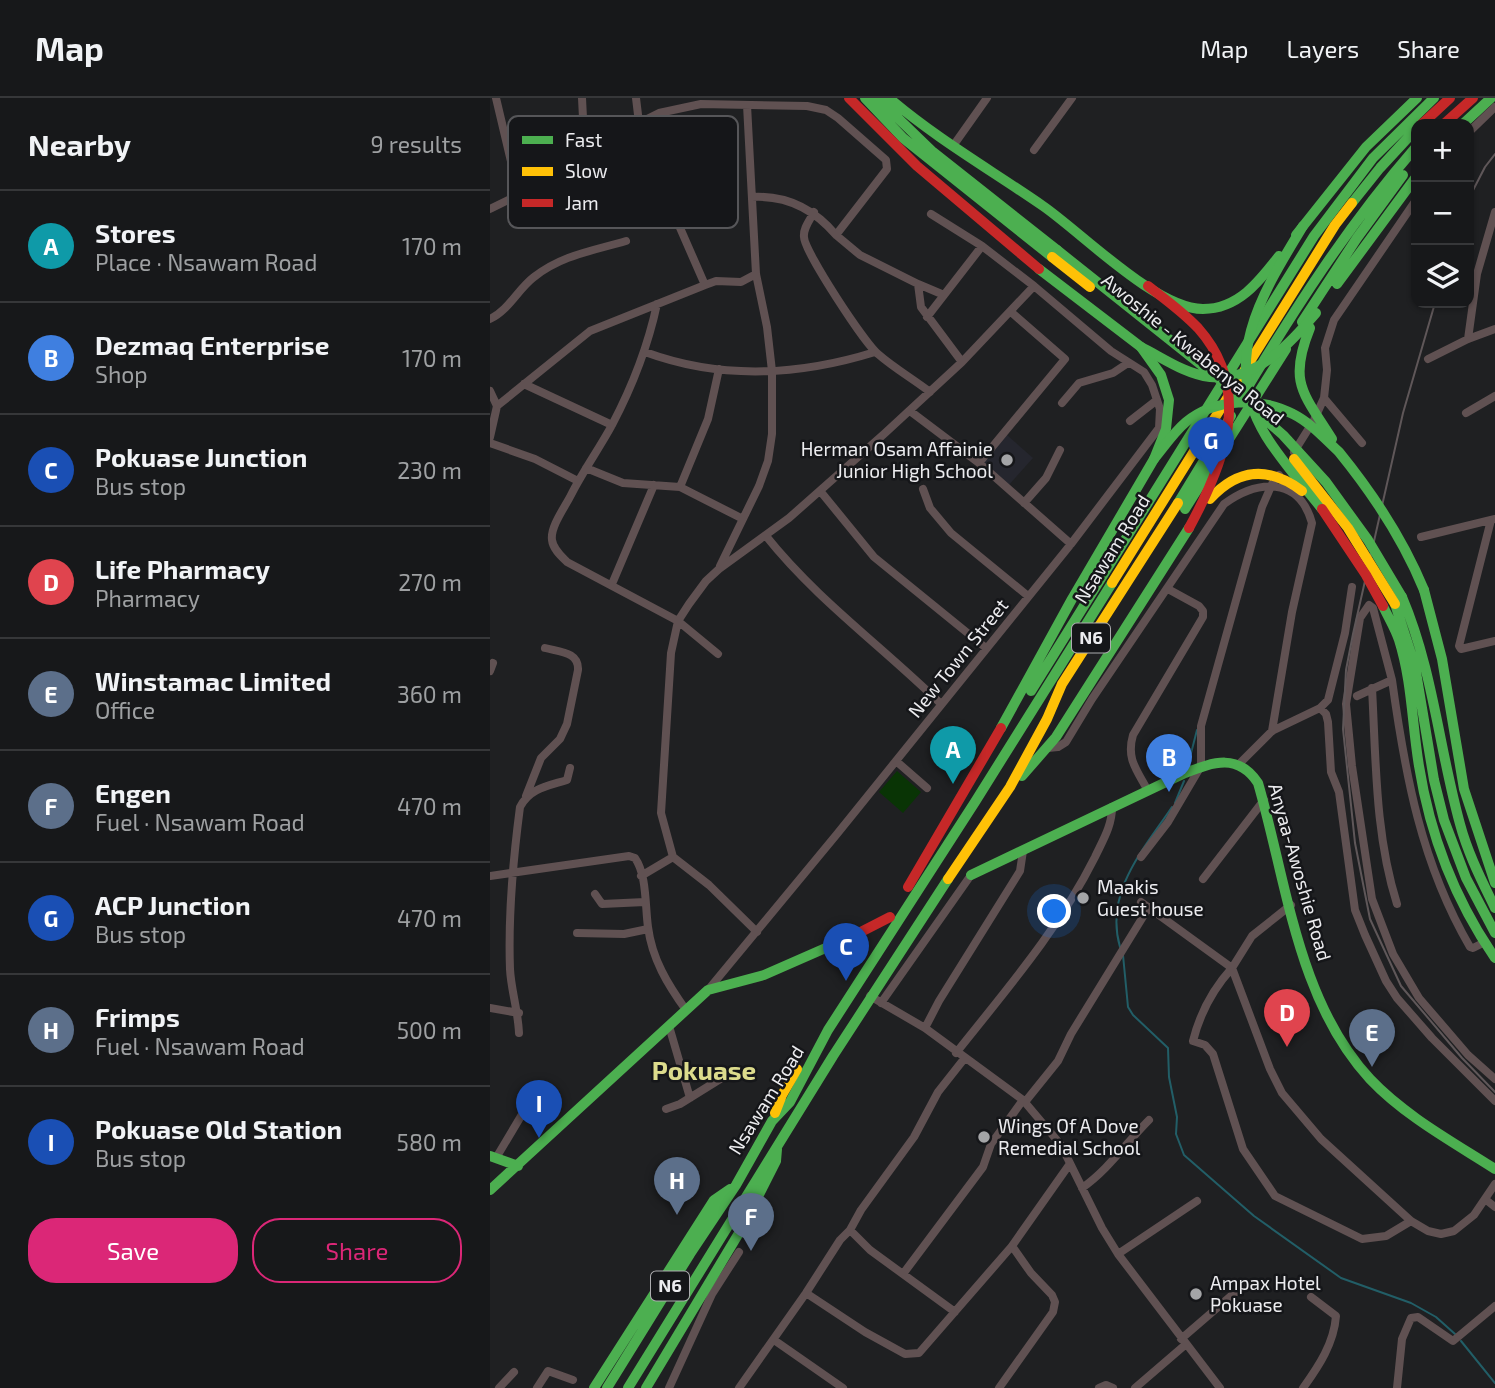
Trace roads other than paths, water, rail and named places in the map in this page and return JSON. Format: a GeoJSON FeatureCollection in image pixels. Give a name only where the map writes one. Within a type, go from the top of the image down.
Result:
{"type":"FeatureCollection","features":[{"type":"Feature","properties":{"kind":"main road"},"geometry":{"type":"LineString","coordinates":[[849,98],[943,192],[1053,280],[1141,347],[1191,372],[1211,377],[1243,374],[1274,359],[1316,313],[1412,182]]}},
{"type":"Feature","properties":{"kind":"main road"},"geometry":{"type":"LineString","coordinates":[[865,98],[904,138],[1054,254]]}},
{"type":"Feature","properties":{"kind":"main road"},"geometry":{"type":"LineString","coordinates":[[877,98],[933,152],[1054,254]]}},
{"type":"Feature","properties":{"kind":"main road"},"geometry":{"type":"LineString","coordinates":[[889,98],[918,123],[1066,223],[1199,329],[1218,361],[1228,387],[1230,423],[1228,442],[1215,477],[1189,528]]}},
{"type":"Feature","properties":{"kind":"main road"},"geometry":{"type":"LineString","coordinates":[[1148,286],[1179,304],[1203,309],[1219,308],[1233,303],[1251,291],[1347,169],[1401,111],[1417,98]]}},
{"type":"Feature","properties":{"kind":"main road"},"geometry":{"type":"LineString","coordinates":[[979,768],[1044,671],[1219,385],[1314,236],[1373,158],[1434,98]]}},
{"type":"Feature","properties":{"kind":"main road"},"geometry":{"type":"LineString","coordinates":[[1427,119],[1450,98]]}},
{"type":"Feature","properties":{"kind":"main road"},"geometry":{"type":"LineString","coordinates":[[1450,119],[1474,98]]}},
{"type":"Feature","properties":{"kind":"main road"},"geometry":{"type":"LineString","coordinates":[[1468,119],[1491,98]]}},
{"type":"Feature","properties":{"kind":"main road","name":"Nsawam Road"},"geometry":{"type":"LineString","coordinates":[[607,1388],[736,1185],[772,1121],[790,1102],[828,1030],[975,802],[1335,225],[1374,175],[1411,134]]}},
{"type":"Feature","properties":{"kind":"main road","name":"Nsawam Road"},"geometry":{"type":"LineString","coordinates":[[628,1388],[870,996],[1008,791],[1053,708],[1062,684],[1169,518],[1292,313],[1358,216],[1411,154]]}},
{"type":"Feature","properties":{"kind":"main road"},"geometry":{"type":"LineString","coordinates":[[1053,708],[1077,678],[1357,238],[1411,165]]}},
{"type":"Feature","properties":{"kind":"main road"},"geometry":{"type":"LineString","coordinates":[[1303,226],[1264,290],[1251,319],[1245,349],[1245,383],[1251,407],[1261,428],[1322,509],[1366,575],[1400,642],[1422,782],[1432,825],[1446,868],[1483,943],[1495,958]]}},
{"type":"Feature","properties":{"kind":"main road","name":"Awoshie - Kwabenya Road"},"geometry":{"type":"LineString","coordinates":[[1054,254],[1266,429],[1335,509],[1399,600],[1416,631],[1428,674],[1461,824],[1472,859],[1495,908]]}},
{"type":"Feature","properties":{"kind":"main road"},"geometry":{"type":"LineString","coordinates":[[1316,313],[1300,352],[1298,382],[1305,400],[1339,452],[1368,486],[1402,538],[1424,590],[1437,630],[1461,775],[1472,821],[1495,883]]}},
{"type":"Feature","properties":{"kind":"main road"},"geometry":{"type":"LineString","coordinates":[[772,1121],[782,1096],[979,768],[1072,599],[1154,459],[1166,429],[1169,400],[1161,375],[1141,347]]}},
{"type":"Feature","properties":{"kind":"main road"},"geometry":{"type":"LineString","coordinates":[[1154,459],[1186,422],[1198,414],[1226,404],[1240,403],[1260,403],[1294,414],[1339,452]]}},
{"type":"Feature","properties":{"kind":"main road"},"geometry":{"type":"LineString","coordinates":[[1008,791],[1048,748],[1189,528],[1216,491],[1242,474],[1266,473],[1296,485],[1322,509]]}},
{"type":"Feature","properties":{"kind":"main road","name":"Awoshie - Kwabenya Road"},"geometry":{"type":"LineString","coordinates":[[1399,600],[1417,675],[1434,781],[1445,823],[1459,864],[1495,933]]}},
{"type":"Feature","properties":{"kind":"main road"},"geometry":{"type":"LineString","coordinates":[[971,875],[982,867],[1023,851],[1201,766],[1215,762],[1239,764]]}},
{"type":"Feature","properties":{"kind":"main road","name":"Anyaa-Awoshie Road"},"geometry":{"type":"LineString","coordinates":[[1239,764],[1252,774],[1258,783],[1304,958],[1339,1038],[1362,1070],[1409,1112],[1495,1169]]}},
{"type":"Feature","properties":{"kind":"main road"},"geometry":{"type":"LineString","coordinates":[[490,1190],[708,990],[762,978],[890,917]]}},
{"type":"Feature","properties":{"kind":"main road"},"geometry":{"type":"LineString","coordinates":[[853,936],[859,935],[867,939],[870,951]]}},
{"type":"Feature","properties":{"kind":"main road"},"geometry":{"type":"LineString","coordinates":[[646,1388],[742,1228],[776,1161],[777,1148]]}},
{"type":"Feature","properties":{"kind":"main road"},"geometry":{"type":"LineString","coordinates":[[493,1157],[518,1166]]}},
{"type":"Feature","properties":{"kind":"main road"},"geometry":{"type":"LineString","coordinates":[[594,1388],[714,1200],[736,1185]]}},
{"type":"Feature","properties":{"kind":"main road"},"geometry":{"type":"LineString","coordinates":[[719,1268],[722,1237]]}},
{"type":"Feature","properties":{"kind":"street"},"geometry":{"type":"LineString","coordinates":[[496,98],[508,149]]}},
{"type":"Feature","properties":{"kind":"street"},"geometry":{"type":"LineString","coordinates":[[582,98],[583,116]]}},
{"type":"Feature","properties":{"kind":"street"},"geometry":{"type":"LineString","coordinates":[[636,98],[638,116]]}},
{"type":"Feature","properties":{"kind":"street"},"geometry":{"type":"LineString","coordinates":[[953,146],[986,98]]}},
{"type":"Feature","properties":{"kind":"street"},"geometry":{"type":"LineString","coordinates":[[1034,150],[1072,98]]}},
{"type":"Feature","properties":{"kind":"street"},"geometry":{"type":"LineString","coordinates":[[653,116],[701,101],[807,106],[826,110],[838,117],[886,160],[887,169],[836,234]]}},
{"type":"Feature","properties":{"kind":"street"},"geometry":{"type":"LineString","coordinates":[[719,569],[768,461],[772,434],[772,371],[769,336],[756,274],[747,105]]}},
{"type":"Feature","properties":{"kind":"street"},"geometry":{"type":"LineString","coordinates":[[1474,127],[1495,107]]}},
{"type":"Feature","properties":{"kind":"street"},"geometry":{"type":"LineString","coordinates":[[752,197],[778,198],[814,212],[860,256],[944,296]]}},
{"type":"Feature","properties":{"kind":"street"},"geometry":{"type":"LineString","coordinates":[[490,209],[508,200]]}},
{"type":"Feature","properties":{"kind":"street"},"geometry":{"type":"LineString","coordinates":[[1141,857],[1168,822],[1201,766],[1201,726],[1262,508],[1272,484],[1314,421],[1324,398],[1327,370],[1325,348],[1328,335],[1362,277],[1411,207]]}},
{"type":"Feature","properties":{"kind":"street"},"geometry":{"type":"LineString","coordinates":[[814,212],[803,237],[808,251],[875,352],[930,392]]}},
{"type":"Feature","properties":{"kind":"street"},"geometry":{"type":"LineString","coordinates":[[1468,339],[1477,274],[1495,212]]}},
{"type":"Feature","properties":{"kind":"street"},"geometry":{"type":"LineString","coordinates":[[931,214],[982,246],[1111,351],[1144,372],[1157,400],[1130,421]]}},
{"type":"Feature","properties":{"kind":"street"},"geometry":{"type":"LineString","coordinates":[[682,228],[705,285]]}},
{"type":"Feature","properties":{"kind":"street"},"geometry":{"type":"LineString","coordinates":[[490,319],[504,310],[531,279],[555,262],[626,242]]}},
{"type":"Feature","properties":{"kind":"street"},"geometry":{"type":"LineString","coordinates":[[927,317],[982,246]]}},
{"type":"Feature","properties":{"kind":"street"},"geometry":{"type":"LineString","coordinates":[[497,405],[590,331],[716,281],[741,282],[756,274]]}},
{"type":"Feature","properties":{"kind":"street"},"geometry":{"type":"LineString","coordinates":[[918,284],[921,307],[962,362]]}},
{"type":"Feature","properties":{"kind":"street"},"geometry":{"type":"LineString","coordinates":[[757,932],[709,886],[673,857],[661,813],[670,666],[678,621],[706,580],[821,492],[962,362],[1034,286]]}},
{"type":"Feature","properties":{"kind":"street"},"geometry":{"type":"LineString","coordinates":[[657,304],[645,352],[612,425],[578,481],[552,540],[558,554],[567,562],[678,621],[718,654]]}},
{"type":"Feature","properties":{"kind":"street"},"geometry":{"type":"LineString","coordinates":[[979,463],[1065,359],[1011,312]]}},
{"type":"Feature","properties":{"kind":"street"},"geometry":{"type":"LineString","coordinates":[[1427,359],[1495,329]]}},
{"type":"Feature","properties":{"kind":"street"},"geometry":{"type":"LineString","coordinates":[[645,352],[688,366],[772,371],[832,365],[875,352]]}},
{"type":"Feature","properties":{"kind":"street"},"geometry":{"type":"LineString","coordinates":[[1062,403],[1079,383],[1114,373],[1128,363]]}},
{"type":"Feature","properties":{"kind":"street"},"geometry":{"type":"LineString","coordinates":[[680,487],[708,419],[719,369]]}},
{"type":"Feature","properties":{"kind":"street"},"geometry":{"type":"LineString","coordinates":[[524,384],[612,425]]}},
{"type":"Feature","properties":{"kind":"street"},"geometry":{"type":"LineString","coordinates":[[490,391],[497,405],[490,438]]}},
{"type":"Feature","properties":{"kind":"street"},"geometry":{"type":"LineString","coordinates":[[1466,413],[1495,396]]}},
{"type":"Feature","properties":{"kind":"street"},"geometry":{"type":"LineString","coordinates":[[1324,398],[1362,443]]}},
{"type":"Feature","properties":{"kind":"street","name":"New Town Street"},"geometry":{"type":"LineString","coordinates":[[708,990],[1071,544],[1159,428],[1161,416],[1157,400]]}},
{"type":"Feature","properties":{"kind":"street"},"geometry":{"type":"LineString","coordinates":[[909,411],[979,463],[1071,544]]}},
{"type":"Feature","properties":{"kind":"street"},"geometry":{"type":"LineString","coordinates":[[490,443],[535,459],[578,481]]}},
{"type":"Feature","properties":{"kind":"street"},"geometry":{"type":"LineString","coordinates":[[1024,503],[1046,478],[1060,450]]}},
{"type":"Feature","properties":{"kind":"street"},"geometry":{"type":"LineString","coordinates":[[586,468],[623,483],[680,487],[743,519]]}},
{"type":"Feature","properties":{"kind":"street"},"geometry":{"type":"LineString","coordinates":[[1048,748],[1058,747],[1066,741],[1224,504],[1236,496],[1272,484],[1286,489],[1301,501],[1310,513],[1312,523],[1292,612],[1272,731]]}},
{"type":"Feature","properties":{"kind":"street"},"geometry":{"type":"LineString","coordinates":[[612,584],[654,485]]}},
{"type":"Feature","properties":{"kind":"street"},"geometry":{"type":"LineString","coordinates":[[923,489],[930,508],[951,533],[1028,596]]}},
{"type":"Feature","properties":{"kind":"street"},"geometry":{"type":"LineString","coordinates":[[821,492],[874,557],[986,648]]}},
{"type":"Feature","properties":{"kind":"street"},"geometry":{"type":"LineString","coordinates":[[1421,537],[1493,520],[1460,646],[1461,649],[1495,641]]}},
{"type":"Feature","properties":{"kind":"street"},"geometry":{"type":"LineString","coordinates":[[766,536],[818,595],[941,704]]}},
{"type":"Feature","properties":{"kind":"street"},"geometry":{"type":"LineString","coordinates":[[1239,764],[1272,731],[1320,708],[1331,694],[1352,587]]}},
{"type":"Feature","properties":{"kind":"street"},"geometry":{"type":"LineString","coordinates":[[1148,790],[1131,760],[1133,735],[1203,617],[1199,606],[1168,589]]}},
{"type":"Feature","properties":{"kind":"street"},"geometry":{"type":"LineString","coordinates":[[1483,943],[1470,947],[1425,847],[1406,775],[1392,680],[1373,608],[1369,605],[1360,618],[1356,635],[1346,704],[1372,899],[1393,954],[1419,998],[1468,1055],[1495,1079]]}},
{"type":"Feature","properties":{"kind":"street"},"geometry":{"type":"LineString","coordinates":[[1345,633],[1356,635]]}},
{"type":"Feature","properties":{"kind":"street"},"geometry":{"type":"LineString","coordinates":[[519,1033],[519,1013],[510,969],[512,873],[520,807],[541,758],[560,739],[567,724],[579,662],[574,656],[545,648]]}},
{"type":"Feature","properties":{"kind":"street"},"geometry":{"type":"LineString","coordinates":[[1357,696],[1392,680]]}},
{"type":"Feature","properties":{"kind":"street"},"geometry":{"type":"LineString","coordinates":[[1372,688],[1374,759],[1387,866],[1397,904]]}},
{"type":"Feature","properties":{"kind":"street"},"geometry":{"type":"LineString","coordinates":[[1320,708],[1326,713],[1328,722],[1331,772],[1339,792],[1355,909],[1381,970],[1411,1016],[1495,1101]]}},
{"type":"Feature","properties":{"kind":"street"},"geometry":{"type":"LineString","coordinates":[[896,761],[927,788]]}},
{"type":"Feature","properties":{"kind":"street"},"geometry":{"type":"LineString","coordinates":[[525,798],[538,788],[567,780],[570,768]]}},
{"type":"Feature","properties":{"kind":"street"},"geometry":{"type":"LineString","coordinates":[[1203,879],[1264,800]]}},
{"type":"Feature","properties":{"kind":"street"},"geometry":{"type":"LineString","coordinates":[[956,1053],[1070,903],[1110,826],[1112,807]]}},
{"type":"Feature","properties":{"kind":"street"},"geometry":{"type":"LineString","coordinates":[[925,1028],[1020,871],[1023,851]]}},
{"type":"Feature","properties":{"kind":"street"},"geometry":{"type":"LineString","coordinates":[[490,876],[633,856],[637,860],[641,876],[648,929],[663,977],[686,1010]]}},
{"type":"Feature","properties":{"kind":"street"},"geometry":{"type":"LineString","coordinates":[[641,876],[673,857]]}},
{"type":"Feature","properties":{"kind":"street"},"geometry":{"type":"LineString","coordinates":[[881,1003],[971,875]]}},
{"type":"Feature","properties":{"kind":"street"},"geometry":{"type":"LineString","coordinates":[[595,894],[602,904],[645,902]]}},
{"type":"Feature","properties":{"kind":"street"},"geometry":{"type":"LineString","coordinates":[[903,1274],[983,1167],[989,1146],[1058,1061],[1070,1034],[1121,952],[1145,904],[1232,968],[1270,1069],[1282,1093],[1321,1139],[1411,1220],[1428,1231],[1447,1233],[1469,1221],[1495,1184]]}},
{"type":"Feature","properties":{"kind":"street"},"geometry":{"type":"LineString","coordinates":[[1291,905],[1252,936],[1232,968],[1212,991],[1193,1041],[1205,1045],[1213,1054],[1244,1149],[1269,1189],[1280,1199],[1362,1239],[1386,1236],[1411,1220]]}},
{"type":"Feature","properties":{"kind":"street"},"geometry":{"type":"LineString","coordinates":[[577,933],[624,934],[648,929]]}},
{"type":"Feature","properties":{"kind":"street"},"geometry":{"type":"LineString","coordinates":[[870,996],[925,1028],[1024,1101],[1061,1145],[1069,1165],[1118,1254],[1220,1388]]}},
{"type":"Feature","properties":{"kind":"street"},"geometry":{"type":"LineString","coordinates":[[490,1008],[519,1013]]}},
{"type":"Feature","properties":{"kind":"street"},"geometry":{"type":"LineString","coordinates":[[669,1026],[690,1098]]}},
{"type":"Feature","properties":{"kind":"street"},"geometry":{"type":"LineString","coordinates":[[739,1388],[914,1137],[938,1092],[964,1059]]}},
{"type":"Feature","properties":{"kind":"street"},"geometry":{"type":"LineString","coordinates":[[666,1109],[690,1098],[725,1076]]}},
{"type":"Feature","properties":{"kind":"street"},"geometry":{"type":"LineString","coordinates":[[493,1157],[539,1086]]}},
{"type":"Feature","properties":{"kind":"street"},"geometry":{"type":"LineString","coordinates":[[1082,1188],[1101,1175],[1123,1146],[1149,1120]]}},
{"type":"Feature","properties":{"kind":"street"},"geometry":{"type":"LineString","coordinates":[[806,1293],[865,1332],[909,1355],[923,1350],[1012,1246],[1069,1165]]}},
{"type":"Feature","properties":{"kind":"street"},"geometry":{"type":"LineString","coordinates":[[1485,1199],[1495,1207]]}},
{"type":"Feature","properties":{"kind":"street"},"geometry":{"type":"LineString","coordinates":[[1118,1254],[1197,1201]]}},
{"type":"Feature","properties":{"kind":"street"},"geometry":{"type":"LineString","coordinates":[[850,1230],[870,1250],[955,1312]]}},
{"type":"Feature","properties":{"kind":"street"},"geometry":{"type":"LineString","coordinates":[[999,1388],[1053,1312],[1055,1302],[1012,1246]]}},
{"type":"Feature","properties":{"kind":"street"},"geometry":{"type":"LineString","coordinates":[[669,1388],[712,1294],[739,1252]]}},
{"type":"Feature","properties":{"kind":"street"},"geometry":{"type":"LineString","coordinates":[[1135,1388],[1246,1283]]}},
{"type":"Feature","properties":{"kind":"street"},"geometry":{"type":"LineString","coordinates":[[1303,1388],[1324,1356],[1335,1331],[1336,1316],[1311,1297]]}},
{"type":"Feature","properties":{"kind":"street"},"geometry":{"type":"LineString","coordinates":[[1397,1388],[1402,1339],[1411,1318],[1418,1317],[1449,1339],[1457,1337],[1495,1306]]}},
{"type":"Feature","properties":{"kind":"street"},"geometry":{"type":"LineString","coordinates":[[774,1340],[843,1388]]}},
{"type":"Feature","properties":{"kind":"street"},"geometry":{"type":"LineString","coordinates":[[537,1388],[548,1371],[573,1380]]}},
{"type":"Feature","properties":{"kind":"street"},"geometry":{"type":"LineString","coordinates":[[499,1388],[514,1372]]}},
{"type":"Feature","properties":{"kind":"street"},"geometry":{"type":"LineString","coordinates":[[1099,1388],[1106,1385],[1113,1388]]}},
{"type":"Feature","properties":{"kind":"waterway"},"geometry":{"type":"LineString","coordinates":[[1189,761],[1197,730]]}},
{"type":"Feature","properties":{"kind":"waterway"},"geometry":{"type":"LineString","coordinates":[[1175,803],[1184,781]]}},
{"type":"Feature","properties":{"kind":"waterway"},"geometry":{"type":"LineString","coordinates":[[1120,947],[1116,927],[1122,890],[1139,855],[1172,807]]}},
{"type":"Feature","properties":{"kind":"waterway"},"geometry":{"type":"LineString","coordinates":[[1123,955],[1128,1007],[1168,1048],[1169,1077],[1177,1117],[1176,1134],[1184,1155],[1254,1216],[1341,1278],[1411,1303],[1436,1317],[1455,1334]]}},
{"type":"Feature","properties":{"kind":"waterway"},"geometry":{"type":"LineString","coordinates":[[1461,1341],[1495,1383]]}},
{"type":"Feature","properties":{"kind":"railway"},"geometry":{"type":"LineString","coordinates":[[1474,188],[1495,154]]}},
{"type":"Feature","properties":{"kind":"railway"},"geometry":{"type":"LineString","coordinates":[[1434,308],[1403,413],[1353,634],[1346,670],[1343,729],[1355,843],[1370,919],[1401,986],[1462,1058],[1495,1092]]}},
{"type":"Feature","properties":{"kind":"place","name":"Herman Osam Affainie Junior High School"},"geometry":{"type":"Point","coordinates":[1007,460]}},
{"type":"Feature","properties":{"kind":"place","name":"ACP Junction"},"geometry":{"type":"Point","coordinates":[1211,475]}},
{"type":"Feature","properties":{"kind":"place","name":"Stores"},"geometry":{"type":"Point","coordinates":[953,784]}},
{"type":"Feature","properties":{"kind":"place","name":"Dezmaq Enterprise"},"geometry":{"type":"Point","coordinates":[1169,792]}},
{"type":"Feature","properties":{"kind":"place","name":"Maakis Guest house"},"geometry":{"type":"Point","coordinates":[1083,898]}},
{"type":"Feature","properties":{"kind":"place","name":"Pokuase Junction"},"geometry":{"type":"Point","coordinates":[846,981]}},
{"type":"Feature","properties":{"kind":"place","name":"Life Pharmacy"},"geometry":{"type":"Point","coordinates":[1287,1047]}},
{"type":"Feature","properties":{"kind":"place","name":"Winstamac Limited"},"geometry":{"type":"Point","coordinates":[1372,1067]}},
{"type":"Feature","properties":{"kind":"place","name":"Wings Of A Dove Remedial School"},"geometry":{"type":"Point","coordinates":[984,1137]}},
{"type":"Feature","properties":{"kind":"place","name":"Pokuase Old Station"},"geometry":{"type":"Point","coordinates":[539,1138]}},
{"type":"Feature","properties":{"kind":"place","name":"Frimps"},"geometry":{"type":"Point","coordinates":[677,1215]}},
{"type":"Feature","properties":{"kind":"place","name":"Engen"},"geometry":{"type":"Point","coordinates":[751,1251]}},
{"type":"Feature","properties":{"kind":"place","name":"Ampax Hotel Pokuase"},"geometry":{"type":"Point","coordinates":[1196,1294]}},
{"type":"Feature","properties":{"kind":"district","name":"Pokuase"},"geometry":{"type":"Point","coordinates":[704,1071]}}]}
